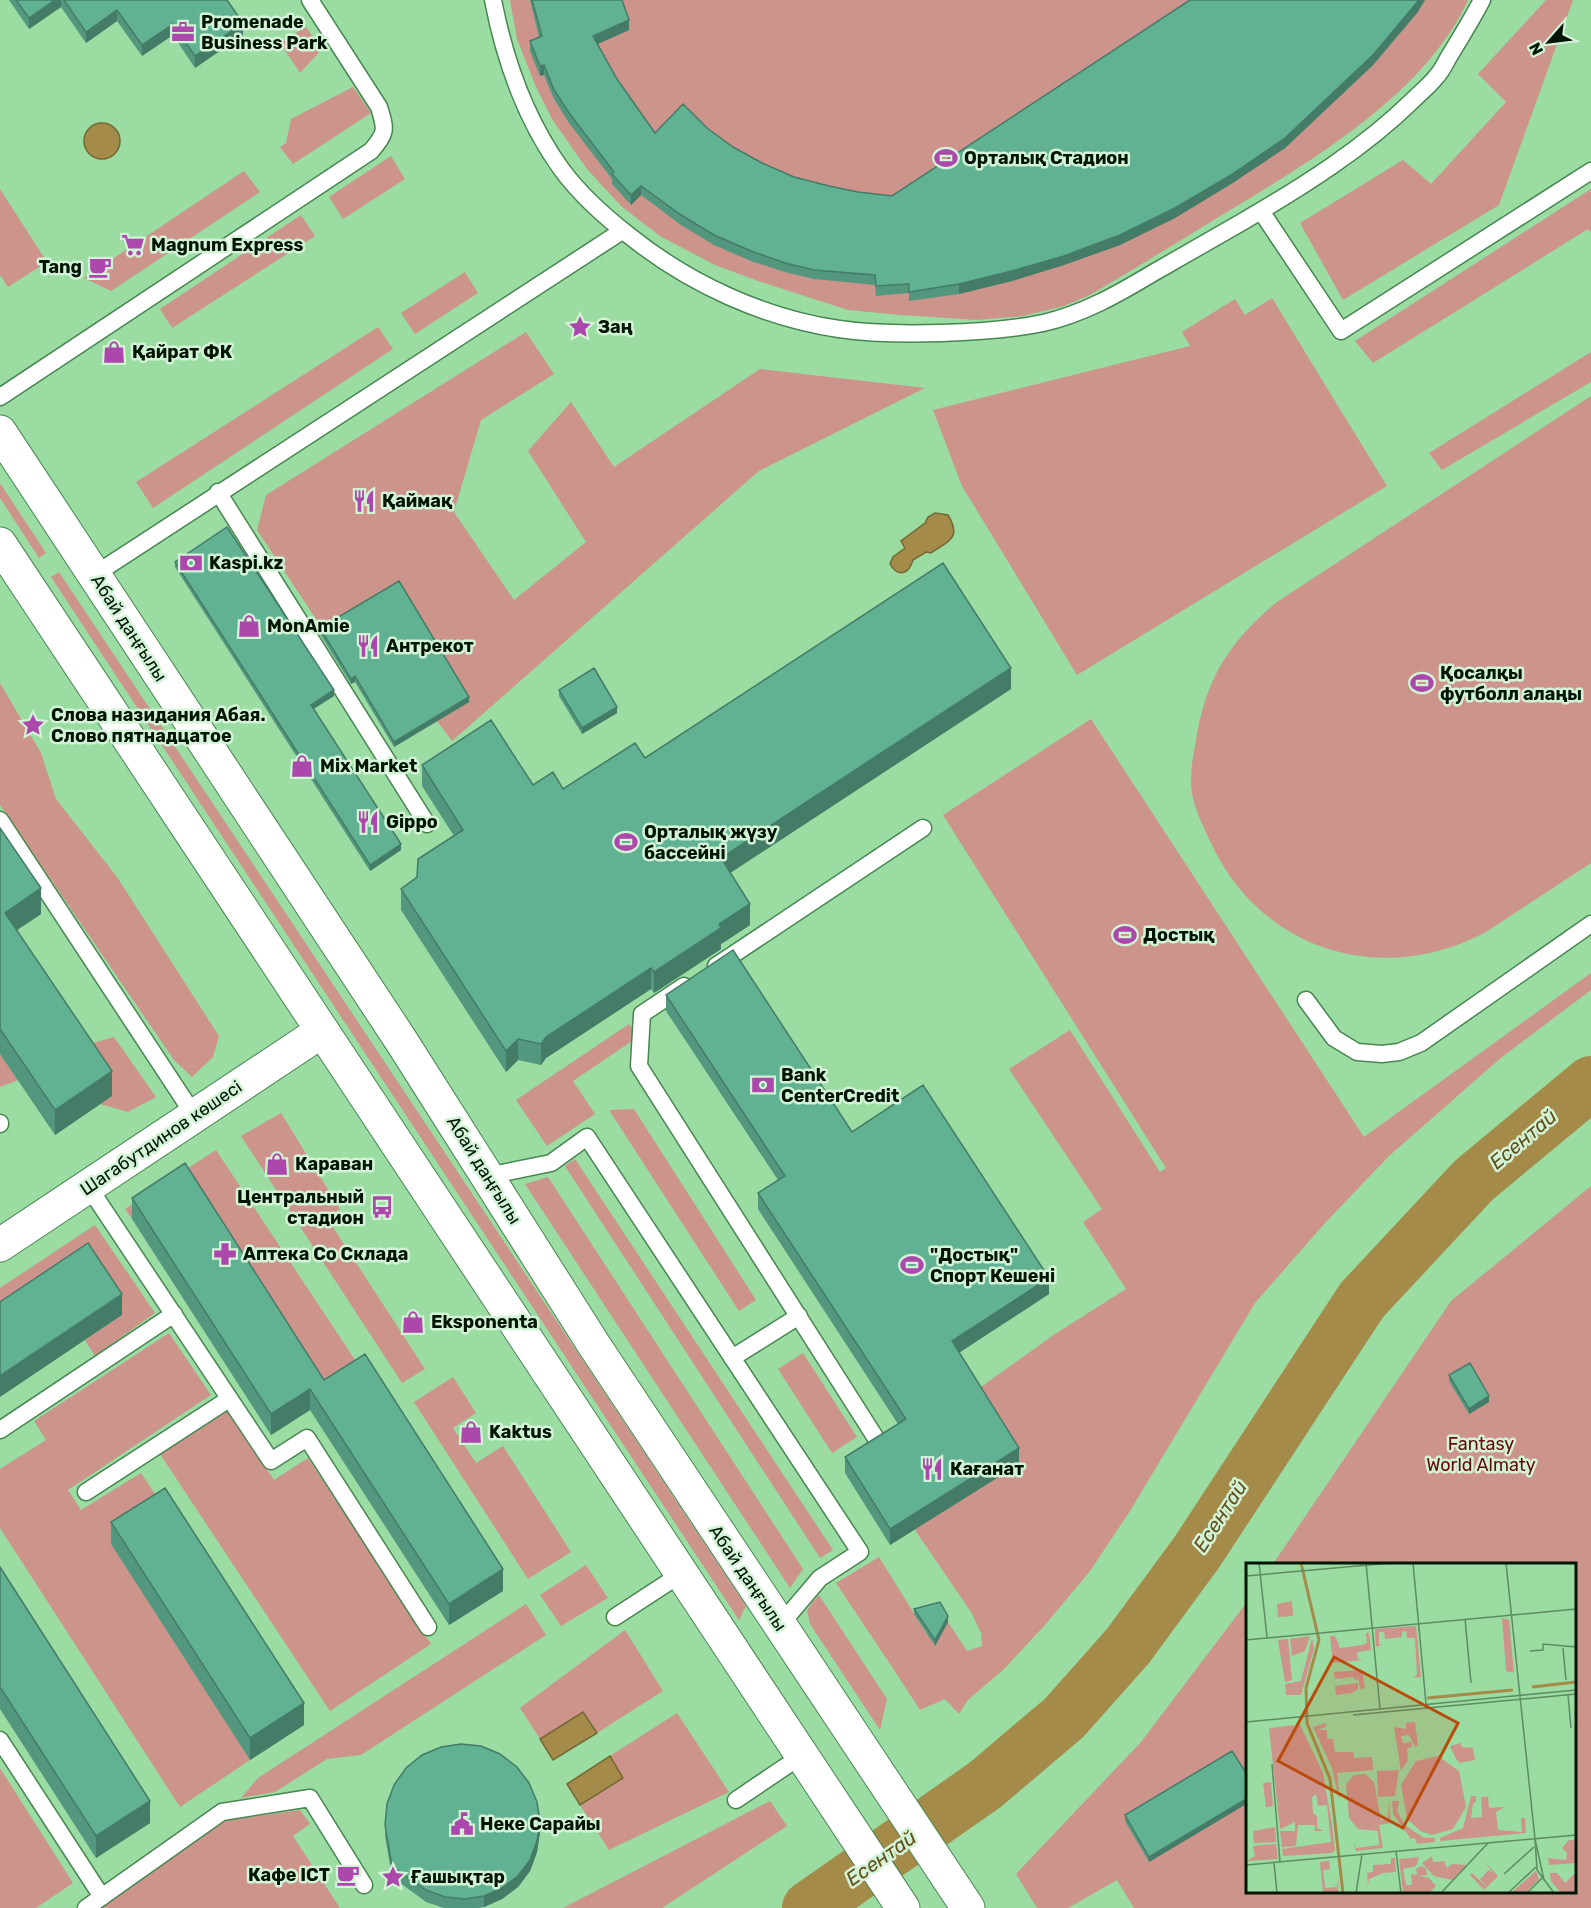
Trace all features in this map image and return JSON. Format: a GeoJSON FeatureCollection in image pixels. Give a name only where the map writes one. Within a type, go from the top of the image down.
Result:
{"type":"FeatureCollection","features":[{"type":"Feature","properties":{"kind":"main road","name":"Абай даңғылы"},"geometry":{"type":"LineString","coordinates":[[0,432],[396,1032],[594,1345],[968,1908]]}},
{"type":"Feature","properties":{"kind":"main road"},"geometry":{"type":"LineString","coordinates":[[0,544],[903,1908]]}},
{"type":"Feature","properties":{"kind":"main road","name":"Шагабутдинов көшесі"},"geometry":{"type":"LineString","coordinates":[[0,1245],[322,1031]]}},
{"type":"Feature","properties":{"kind":"lane"},"geometry":{"type":"LineString","coordinates":[[0,397],[371,151],[382,138],[385,127],[379,107],[310,0]]}},
{"type":"Feature","properties":{"kind":"lane"},"geometry":{"type":"LineString","coordinates":[[494,0],[501,39],[512,76],[526,109],[563,171],[601,215],[681,272],[756,308],[795,320],[837,329],[879,333],[925,333],[1043,323],[1110,298],[1261,211],[1368,140],[1437,76],[1482,0]]}},
{"type":"Feature","properties":{"kind":"lane"},"geometry":{"type":"LineString","coordinates":[[1261,211],[1341,331],[1591,171]]}},
{"type":"Feature","properties":{"kind":"lane"},"geometry":{"type":"LineString","coordinates":[[94,575],[218,492],[622,231]]}},
{"type":"Feature","properties":{"kind":"lane"},"geometry":{"type":"LineString","coordinates":[[218,492],[427,824]]}},
{"type":"Feature","properties":{"kind":"lane"},"geometry":{"type":"LineString","coordinates":[[0,820],[194,1115]]}},
{"type":"Feature","properties":{"kind":"lane"},"geometry":{"type":"LineString","coordinates":[[877,1440],[639,1066],[642,1014],[923,828]]}},
{"type":"Feature","properties":{"kind":"lane"},"geometry":{"type":"LineString","coordinates":[[1306,1000],[1334,1038],[1357,1052],[1382,1054],[1400,1052],[1421,1043],[1591,924]]}},
{"type":"Feature","properties":{"kind":"lane"},"geometry":{"type":"LineString","coordinates":[[487,1176],[550,1162],[587,1137],[860,1552],[820,1578],[780,1625]]}},
{"type":"Feature","properties":{"kind":"lane"},"geometry":{"type":"LineString","coordinates":[[88,1186],[271,1461],[307,1438],[428,1627]]}},
{"type":"Feature","properties":{"kind":"lane"},"geometry":{"type":"LineString","coordinates":[[0,1430],[174,1314]]}},
{"type":"Feature","properties":{"kind":"lane"},"geometry":{"type":"LineString","coordinates":[[732,1358],[799,1316]]}},
{"type":"Feature","properties":{"kind":"lane"},"geometry":{"type":"LineString","coordinates":[[86,1492],[229,1399]]}},
{"type":"Feature","properties":{"kind":"lane"},"geometry":{"type":"LineString","coordinates":[[615,1617],[681,1574]]}},
{"type":"Feature","properties":{"kind":"lane"},"geometry":{"type":"LineString","coordinates":[[0,1740],[102,1897]]}},
{"type":"Feature","properties":{"kind":"lane"},"geometry":{"type":"LineString","coordinates":[[736,1800],[801,1756]]}},
{"type":"Feature","properties":{"kind":"lane"},"geometry":{"type":"LineString","coordinates":[[87,1908],[222,1812],[310,1798],[364,1885]]}},
{"type":"Feature","properties":{"kind":"green space","name":"Орталық Стадион"},"geometry":{"type":"Polygon","coordinates":[[[510,0],[1468,0],[1449,34],[1424,66],[1394,96],[1361,124],[1291,173],[1090,295],[1064,306],[1023,316],[977,320],[848,310],[715,265],[660,236],[621,206],[587,169],[552,119],[536,87],[517,39],[510,0]]]}},
{"type":"Feature","properties":{"kind":"green space"},"geometry":{"type":"Polygon","coordinates":[[[1546,0],[1573,0],[1499,205],[1343,300],[1300,223],[1403,160],[1431,184],[1506,102],[1478,74],[1546,0]]]}},
{"type":"Feature","properties":{"kind":"green space"},"geometry":{"type":"Polygon","coordinates":[[[306,27],[322,49],[300,73],[280,43],[306,27]]]}},
{"type":"Feature","properties":{"kind":"green space"},"geometry":{"type":"Polygon","coordinates":[[[353,87],[371,113],[293,164],[280,147],[286,143],[291,119],[353,87]]]}},
{"type":"Feature","properties":{"kind":"green space"},"geometry":{"type":"Polygon","coordinates":[[[391,156],[405,179],[343,219],[329,197],[391,156]]]}},
{"type":"Feature","properties":{"kind":"green space"},"geometry":{"type":"Polygon","coordinates":[[[244,171],[260,192],[111,291],[84,278],[244,171]]]}},
{"type":"Feature","properties":{"kind":"green space"},"geometry":{"type":"Polygon","coordinates":[[[0,189],[47,262],[8,287],[0,275],[0,189]]]}},
{"type":"Feature","properties":{"kind":"green space"},"geometry":{"type":"Polygon","coordinates":[[[1591,189],[1591,232],[1588,229],[1373,363],[1355,341],[1591,189]]]}},
{"type":"Feature","properties":{"kind":"green space"},"geometry":{"type":"Polygon","coordinates":[[[301,215],[315,236],[172,328],[160,309],[301,215]]]}},
{"type":"Feature","properties":{"kind":"green space"},"geometry":{"type":"Polygon","coordinates":[[[465,272],[478,293],[415,334],[401,313],[465,272]]]}},
{"type":"Feature","properties":{"kind":"green space"},"geometry":{"type":"Polygon","coordinates":[[[1272,298],[1387,486],[1077,675],[962,486],[933,410],[1190,346],[1182,332],[1235,299],[1245,315],[1272,298]]]}},
{"type":"Feature","properties":{"kind":"green space"},"geometry":{"type":"Polygon","coordinates":[[[378,327],[393,349],[153,508],[136,482],[378,327]]]}},
{"type":"Feature","properties":{"kind":"green space"},"geometry":{"type":"Polygon","coordinates":[[[526,332],[554,374],[481,420],[454,512],[514,600],[586,542],[528,451],[571,402],[614,467],[760,369],[925,388],[759,471],[452,741],[437,721],[324,631],[257,530],[266,495],[526,332]]]}},
{"type":"Feature","properties":{"kind":"green space"},"geometry":{"type":"Polygon","coordinates":[[[1591,352],[1591,382],[1442,470],[1429,453],[1591,352]]]}},
{"type":"Feature","properties":{"kind":"green space","name":"Қосалқы футболл алаңы"},"geometry":{"type":"Polygon","coordinates":[[[1591,396],[1591,863],[1486,932],[1446,949],[1406,957],[1366,957],[1327,949],[1292,933],[1259,909],[1232,879],[1210,841],[1193,800],[1191,773],[1200,718],[1213,680],[1222,663],[1246,632],[1277,602],[1591,396]]]}},
{"type":"Feature","properties":{"kind":"green space"},"geometry":{"type":"Polygon","coordinates":[[[0,483],[46,553],[39,558],[0,498],[0,483]]]}},
{"type":"Feature","properties":{"kind":"green space"},"geometry":{"type":"Polygon","coordinates":[[[59,572],[746,1606],[739,1620],[51,577],[59,572]]]}},
{"type":"Feature","properties":{"kind":"green space"},"geometry":{"type":"Polygon","coordinates":[[[0,683],[41,753],[56,799],[117,877],[219,1036],[213,1057],[192,1077],[174,1060],[0,805],[0,683]]]}},
{"type":"Feature","properties":{"kind":"green space"},"geometry":{"type":"Polygon","coordinates":[[[1091,719],[1364,1137],[1591,973],[1591,990],[1502,1057],[1389,1156],[1325,1223],[1255,1303],[1130,1511],[1090,1571],[1045,1625],[1004,1669],[968,1700],[959,1714],[945,1699],[920,1710],[836,1583],[879,1557],[928,1636],[948,1622],[967,1651],[982,1646],[981,1633],[971,1612],[915,1530],[974,1392],[1055,1334],[1126,1289],[1083,1222],[1102,1209],[1009,1069],[1070,1030],[1160,1172],[1166,1168],[943,815],[1091,719]]]}},
{"type":"Feature","properties":{"kind":"green space"},"geometry":{"type":"Polygon","coordinates":[[[629,1024],[638,1037],[573,1081],[595,1114],[547,1146],[516,1100],[629,1024]]]}},
{"type":"Feature","properties":{"kind":"green space"},"geometry":{"type":"Polygon","coordinates":[[[114,1037],[156,1097],[128,1112],[100,1104],[79,1047],[114,1037]]]}},
{"type":"Feature","properties":{"kind":"green space"},"geometry":{"type":"Polygon","coordinates":[[[0,1054],[18,1080],[0,1087],[0,1054]]]}},
{"type":"Feature","properties":{"kind":"green space"},"geometry":{"type":"Polygon","coordinates":[[[634,1109],[756,1300],[739,1311],[609,1110],[634,1109]]]}},
{"type":"Feature","properties":{"kind":"green space"},"geometry":{"type":"Polygon","coordinates":[[[281,1113],[340,1209],[327,1218],[425,1369],[402,1383],[241,1136],[281,1113]]]}},
{"type":"Feature","properties":{"kind":"green space"},"geometry":{"type":"Polygon","coordinates":[[[216,1150],[365,1375],[324,1401],[185,1185],[132,1219],[125,1209],[216,1150]]]}},
{"type":"Feature","properties":{"kind":"green space"},"geometry":{"type":"Polygon","coordinates":[[[575,1159],[833,1550],[820,1558],[565,1166],[575,1159]]]}},
{"type":"Feature","properties":{"kind":"green space"},"geometry":{"type":"Polygon","coordinates":[[[548,1177],[803,1569],[790,1588],[525,1184],[548,1177]]]}},
{"type":"Feature","properties":{"kind":"green space","name":"Fantasy World Almaty"},"geometry":{"type":"Polygon","coordinates":[[[1591,1186],[1591,1908],[1134,1908],[1117,1880],[1068,1908],[1037,1908],[1016,1874],[1141,1742],[1246,1603],[1246,1893],[1576,1893],[1576,1563],[1274,1563],[1451,1301],[1591,1186]]]}},
{"type":"Feature","properties":{"kind":"green space"},"geometry":{"type":"Polygon","coordinates":[[[95,1225],[155,1313],[95,1356],[85,1340],[122,1315],[0,1324],[0,1288],[95,1225]]]}},
{"type":"Feature","properties":{"kind":"green space"},"geometry":{"type":"Polygon","coordinates":[[[169,1333],[211,1395],[68,1490],[81,1510],[141,1473],[165,1509],[250,1760],[180,1807],[0,1528],[0,1469],[46,1440],[34,1421],[169,1333]]]}},
{"type":"Feature","properties":{"kind":"green space"},"geometry":{"type":"Polygon","coordinates":[[[803,1353],[857,1437],[832,1453],[778,1369],[803,1353]]]}},
{"type":"Feature","properties":{"kind":"green space"},"geometry":{"type":"Polygon","coordinates":[[[453,1377],[476,1413],[453,1428],[476,1463],[503,1446],[571,1552],[528,1579],[414,1402],[453,1377]]]}},
{"type":"Feature","properties":{"kind":"green space"},"geometry":{"type":"Polygon","coordinates":[[[227,1410],[274,1480],[308,1458],[431,1644],[330,1711],[160,1454],[227,1410]]]}},
{"type":"Feature","properties":{"kind":"green space"},"geometry":{"type":"Polygon","coordinates":[[[586,1565],[608,1598],[561,1626],[540,1595],[586,1565]]]}},
{"type":"Feature","properties":{"kind":"green space"},"geometry":{"type":"Polygon","coordinates":[[[819,1595],[887,1699],[880,1730],[810,1624],[807,1611],[819,1595]]]}},
{"type":"Feature","properties":{"kind":"green space"},"geometry":{"type":"Polygon","coordinates":[[[526,1604],[546,1635],[361,1755],[327,1759],[275,1792],[241,1798],[258,1778],[526,1604]]]}},
{"type":"Feature","properties":{"kind":"green space"},"geometry":{"type":"Polygon","coordinates":[[[625,1630],[663,1691],[597,1733],[583,1712],[540,1739],[520,1708],[625,1630]]]}},
{"type":"Feature","properties":{"kind":"green space"},"geometry":{"type":"Polygon","coordinates":[[[677,1713],[729,1792],[609,1850],[580,1805],[623,1778],[610,1756],[677,1713]]]}},
{"type":"Feature","properties":{"kind":"green space"},"geometry":{"type":"Polygon","coordinates":[[[0,1768],[73,1883],[36,1908],[0,1908],[0,1768]]]}},
{"type":"Feature","properties":{"kind":"green space"},"geometry":{"type":"Polygon","coordinates":[[[770,1801],[787,1826],[662,1908],[563,1908],[770,1801]]]}},
{"type":"Feature","properties":{"kind":"green space"},"geometry":{"type":"Polygon","coordinates":[[[300,1810],[310,1824],[293,1836],[340,1908],[101,1908],[224,1821],[300,1810]]]}},
{"type":"Feature","properties":{"kind":"shaded area"},"geometry":{"type":"Polygon","coordinates":[[[102,123],[115,128],[120,141],[115,154],[102,159],[89,154],[84,141],[89,128],[102,123]]]}},
{"type":"Feature","properties":{"kind":"shaded area"},"geometry":{"type":"Polygon","coordinates":[[[935,513],[948,515],[954,529],[952,538],[931,553],[926,552],[913,560],[906,571],[900,573],[896,571],[890,564],[893,557],[905,548],[901,541],[935,513]]]}},
{"type":"Feature","properties":{"kind":"shaded area"},"geometry":{"type":"Polygon","coordinates":[[[583,1712],[597,1733],[553,1760],[540,1739],[583,1712]]]}},
{"type":"Feature","properties":{"kind":"shaded area"},"geometry":{"type":"Polygon","coordinates":[[[610,1756],[623,1778],[580,1805],[567,1784],[610,1756]]]}},
{"type":"Feature","properties":{"kind":"building"},"geometry":{"type":"Polygon","coordinates":[[[16,0],[55,0],[29,18],[16,0]]]}},
{"type":"Feature","properties":{"kind":"building","name":"Promenade Business Park"},"geometry":{"type":"Polygon","coordinates":[[[64,0],[227,0],[243,23],[195,56],[173,24],[142,45],[117,10],[86,32],[64,0]]]}},
{"type":"Feature","properties":{"kind":"building","name":"Орталық Стадион"},"geometry":{"type":"Polygon","coordinates":[[[532,0],[622,0],[629,20],[593,36],[617,79],[655,133],[683,104],[707,128],[733,147],[762,163],[794,177],[829,186],[892,196],[1190,0],[1419,0],[1373,55],[1285,138],[1231,175],[1175,208],[1120,235],[1064,256],[959,284],[909,292],[909,284],[876,286],[875,275],[814,270],[785,263],[714,235],[641,186],[631,195],[612,174],[614,172],[569,113],[554,90],[544,65],[540,66],[530,41],[542,36],[532,0]]]}},
{"type":"Feature","properties":{"kind":"building"},"geometry":{"type":"Polygon","coordinates":[[[227,527],[334,690],[311,705],[401,844],[370,865],[175,562],[227,527]]]}},
{"type":"Feature","properties":{"kind":"building","name":"Орталық жүзу бассейні"},"geometry":{"type":"Polygon","coordinates":[[[943,563],[1011,668],[721,858],[750,904],[719,924],[721,928],[654,972],[651,968],[546,1037],[541,1044],[518,1039],[506,1051],[401,889],[417,877],[418,859],[463,830],[422,765],[491,720],[533,785],[553,772],[563,789],[635,743],[645,758],[943,563]]]}},
{"type":"Feature","properties":{"kind":"building"},"geometry":{"type":"Polygon","coordinates":[[[399,581],[469,697],[394,742],[355,676],[351,679],[320,628],[399,581]]]}},
{"type":"Feature","properties":{"kind":"building"},"geometry":{"type":"Polygon","coordinates":[[[594,668],[617,707],[582,728],[559,690],[594,668]]]}},
{"type":"Feature","properties":{"kind":"building"},"geometry":{"type":"Polygon","coordinates":[[[0,828],[41,888],[5,913],[112,1071],[55,1110],[0,1029],[0,828]]]}},
{"type":"Feature","properties":{"kind":"building"},"geometry":{"type":"Polygon","coordinates":[[[733,950],[852,1132],[923,1085],[1049,1278],[952,1341],[1019,1448],[890,1529],[845,1457],[906,1419],[758,1193],[785,1176],[666,995],[733,950]]]}},
{"type":"Feature","properties":{"kind":"building"},"geometry":{"type":"Polygon","coordinates":[[[185,1163],[324,1380],[365,1354],[503,1569],[449,1604],[310,1389],[271,1414],[132,1198],[185,1163]]]}},
{"type":"Feature","properties":{"kind":"building"},"geometry":{"type":"Polygon","coordinates":[[[88,1243],[122,1294],[0,1376],[0,1302],[88,1243]]]}},
{"type":"Feature","properties":{"kind":"building"},"geometry":{"type":"Polygon","coordinates":[[[1470,1363],[1489,1396],[1469,1409],[1449,1375],[1470,1363]]]}},
{"type":"Feature","properties":{"kind":"building"},"geometry":{"type":"Polygon","coordinates":[[[165,1488],[304,1703],[250,1738],[111,1522],[165,1488]]]}},
{"type":"Feature","properties":{"kind":"building"},"geometry":{"type":"Polygon","coordinates":[[[0,1567],[150,1801],[96,1836],[0,1687],[0,1567]]]}},
{"type":"Feature","properties":{"kind":"building"},"geometry":{"type":"Polygon","coordinates":[[[940,1602],[948,1616],[935,1640],[914,1609],[940,1602]]]}},
{"type":"Feature","properties":{"kind":"building","name":"Неке Сарайы"},"geometry":{"type":"Polygon","coordinates":[[[461,1744],[481,1746],[500,1754],[517,1767],[529,1783],[537,1802],[540,1821],[537,1841],[530,1860],[518,1876],[502,1888],[484,1896],[465,1899],[445,1897],[426,1890],[392,1866],[385,1825],[387,1804],[394,1785],[406,1768],[422,1755],[441,1747],[461,1744]]]}},
{"type":"Feature","properties":{"kind":"building"},"geometry":{"type":"Polygon","coordinates":[[[1232,1751],[1246,1773],[1246,1799],[1149,1857],[1125,1815],[1232,1751]]]}},
{"type":"Feature","properties":{"kind":"waterway","name":"Есентай"},"geometry":{"type":"LineString","coordinates":[[809,1908],[985,1785],[1064,1718],[1128,1646],[1197,1552],[1362,1300],[1474,1180],[1591,1083]]}},
{"type":"Feature","properties":{"kind":"place","name":"Promenade Business Park"},"geometry":{"type":"Point","coordinates":[183,32]}},
{"type":"Feature","properties":{"kind":"place","name":"Орталық Стадион"},"geometry":{"type":"Point","coordinates":[946,158]}},
{"type":"Feature","properties":{"kind":"place","name":"Magnum Express"},"geometry":{"type":"Point","coordinates":[133,245]}},
{"type":"Feature","properties":{"kind":"place","name":"Tang"},"geometry":{"type":"Point","coordinates":[100,267]}},
{"type":"Feature","properties":{"kind":"place","name":"Заң"},"geometry":{"type":"Point","coordinates":[580,327]}},
{"type":"Feature","properties":{"kind":"place","name":"Қайрат ФК"},"geometry":{"type":"Point","coordinates":[114,352]}},
{"type":"Feature","properties":{"kind":"place","name":"Қаймақ"},"geometry":{"type":"Point","coordinates":[364,501]}},
{"type":"Feature","properties":{"kind":"place","name":"Kaspi.kz"},"geometry":{"type":"Point","coordinates":[191,563]}},
{"type":"Feature","properties":{"kind":"place","name":"MonAmie"},"geometry":{"type":"Point","coordinates":[249,626]}},
{"type":"Feature","properties":{"kind":"place","name":"Антрекот"},"geometry":{"type":"Point","coordinates":[368,646]}},
{"type":"Feature","properties":{"kind":"place","name":"Қосалқы футболл алаңы"},"geometry":{"type":"Point","coordinates":[1422,683]}},
{"type":"Feature","properties":{"kind":"place","name":"Слова назидания Абая. Слово пятнадцатое"},"geometry":{"type":"Point","coordinates":[33,725]}},
{"type":"Feature","properties":{"kind":"place","name":"Mix Market"},"geometry":{"type":"Point","coordinates":[302,766]}},
{"type":"Feature","properties":{"kind":"place","name":"Gippo"},"geometry":{"type":"Point","coordinates":[368,822]}},
{"type":"Feature","properties":{"kind":"place","name":"Орталық жүзу бассейні"},"geometry":{"type":"Point","coordinates":[626,842]}},
{"type":"Feature","properties":{"kind":"place","name":"Достық"},"geometry":{"type":"Point","coordinates":[1125,935]}},
{"type":"Feature","properties":{"kind":"place","name":"Bank CenterCredit"},"geometry":{"type":"Point","coordinates":[763,1085]}},
{"type":"Feature","properties":{"kind":"place","name":"Караван"},"geometry":{"type":"Point","coordinates":[277,1164]}},
{"type":"Feature","properties":{"kind":"place","name":"Центральный стадион"},"geometry":{"type":"Point","coordinates":[382,1207]}},
{"type":"Feature","properties":{"kind":"place","name":"Аптека Со Склада"},"geometry":{"type":"Point","coordinates":[225,1254]}},
{"type":"Feature","properties":{"kind":"place","name":"\"Достық\" Спорт Кешені"},"geometry":{"type":"Point","coordinates":[912,1265]}},
{"type":"Feature","properties":{"kind":"place","name":"Eksponenta"},"geometry":{"type":"Point","coordinates":[413,1322]}},
{"type":"Feature","properties":{"kind":"place","name":"Kaktus"},"geometry":{"type":"Point","coordinates":[471,1432]}},
{"type":"Feature","properties":{"kind":"place","name":"Кағанат"},"geometry":{"type":"Point","coordinates":[932,1469]}},
{"type":"Feature","properties":{"kind":"place","name":"Неке Сарайы"},"geometry":{"type":"Point","coordinates":[462,1824]}},
{"type":"Feature","properties":{"kind":"place","name":"Кафе ICT"},"geometry":{"type":"Point","coordinates":[348,1875]}},
{"type":"Feature","properties":{"kind":"place","name":"Ғашықтар"},"geometry":{"type":"Point","coordinates":[393,1877]}}]}
